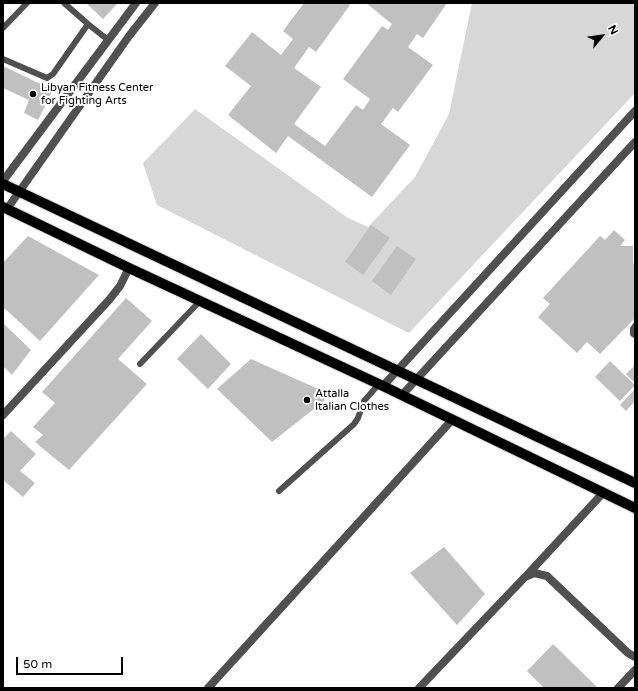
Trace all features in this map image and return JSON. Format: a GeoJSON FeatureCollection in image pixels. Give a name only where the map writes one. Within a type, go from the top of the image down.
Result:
{"type":"FeatureCollection","features":[{"type":"Feature","properties":{"kind":"main road"},"geometry":{"type":"LineString","coordinates":[[3,183],[397,370],[417,378],[635,483]]}},
{"type":"Feature","properties":{"kind":"main road"},"geometry":{"type":"LineString","coordinates":[[5,208],[129,268],[381,385],[635,508]]}},
{"type":"Feature","properties":{"kind":"street"},"geometry":{"type":"LineString","coordinates":[[3,183],[136,3]]}},
{"type":"Feature","properties":{"kind":"street"},"geometry":{"type":"LineString","coordinates":[[5,208],[20,192],[155,3]]}},
{"type":"Feature","properties":{"kind":"street"},"geometry":{"type":"LineString","coordinates":[[117,27],[130,36]]}},
{"type":"Feature","properties":{"kind":"street"},"geometry":{"type":"LineString","coordinates":[[381,385],[397,370],[580,169],[635,111]]}},
{"type":"Feature","properties":{"kind":"street"},"geometry":{"type":"LineString","coordinates":[[402,395],[635,142]]}},
{"type":"Feature","properties":{"kind":"street"},"geometry":{"type":"LineString","coordinates":[[3,415],[109,300],[120,286],[129,268]]}},
{"type":"Feature","properties":{"kind":"street"},"geometry":{"type":"LineString","coordinates":[[208,688],[452,420]]}},
{"type":"Feature","properties":{"kind":"street"},"geometry":{"type":"LineString","coordinates":[[419,688],[603,493]]}},
{"type":"Feature","properties":{"kind":"street"},"geometry":{"type":"LineString","coordinates":[[526,576],[534,573],[547,576],[628,653],[635,657]]}},
{"type":"Feature","properties":{"kind":"street"},"geometry":{"type":"LineString","coordinates":[[618,688],[635,670]]}},
{"type":"Feature","properties":{"kind":"lane"},"geometry":{"type":"LineString","coordinates":[[3,28],[27,3]]}},
{"type":"Feature","properties":{"kind":"lane"},"geometry":{"type":"LineString","coordinates":[[64,3],[108,40]]}},
{"type":"Feature","properties":{"kind":"lane"},"geometry":{"type":"LineString","coordinates":[[3,59],[47,78],[53,74],[88,24]]}},
{"type":"Feature","properties":{"kind":"lane"},"geometry":{"type":"LineString","coordinates":[[140,364],[200,301]]}},
{"type":"Feature","properties":{"kind":"lane"},"geometry":{"type":"LineString","coordinates":[[635,326],[633,329],[635,336]]}},
{"type":"Feature","properties":{"kind":"lane"},"geometry":{"type":"LineString","coordinates":[[279,491],[354,424],[358,418],[364,401],[381,385]]}},
{"type":"Feature","properties":{"kind":"shaded area"},"geometry":{"type":"Polygon","coordinates":[[[472,3],[635,3],[635,93],[409,333],[157,205],[143,163],[195,109],[348,218],[368,227],[415,177],[449,114],[472,3]]]}},
{"type":"Feature","properties":{"kind":"building"},"geometry":{"type":"Polygon","coordinates":[[[86,3],[118,3],[103,19],[86,3]]]}},
{"type":"Feature","properties":{"kind":"building"},"geometry":{"type":"Polygon","coordinates":[[[304,3],[348,3],[350,5],[316,52],[309,47],[294,68],[321,87],[294,124],[325,146],[356,105],[363,110],[370,99],[343,79],[382,26],[388,30],[392,24],[366,3],[447,3],[423,38],[417,34],[408,47],[433,65],[398,112],[393,108],[381,124],[410,145],[372,197],[288,136],[276,153],[228,115],[251,86],[225,66],[252,32],[281,55],[293,39],[283,31],[304,3]]]}},
{"type":"Feature","properties":{"kind":"building"},"geometry":{"type":"Polygon","coordinates":[[[3,66],[53,90],[38,120],[24,113],[29,100],[3,88],[3,66]]]}},
{"type":"Feature","properties":{"kind":"building"},"geometry":{"type":"Polygon","coordinates":[[[371,225],[390,238],[363,275],[345,262],[371,225]]]}},
{"type":"Feature","properties":{"kind":"building"},"geometry":{"type":"Polygon","coordinates":[[[614,230],[625,240],[620,246],[633,246],[633,264],[635,261],[635,318],[600,354],[587,342],[577,353],[538,317],[550,304],[543,298],[600,236],[605,240],[614,230]]]}},
{"type":"Feature","properties":{"kind":"building"},"geometry":{"type":"Polygon","coordinates":[[[28,236],[99,275],[40,341],[3,307],[3,263],[28,236]]]}},
{"type":"Feature","properties":{"kind":"building"},"geometry":{"type":"Polygon","coordinates":[[[397,246],[416,259],[391,295],[372,281],[397,246]]]}},
{"type":"Feature","properties":{"kind":"building"},"geometry":{"type":"Polygon","coordinates":[[[126,298],[152,321],[118,359],[147,384],[69,470],[35,442],[43,435],[33,427],[55,403],[42,392],[126,298]]]}},
{"type":"Feature","properties":{"kind":"building"},"geometry":{"type":"Polygon","coordinates":[[[3,323],[31,350],[12,375],[3,366],[3,323]]]}},
{"type":"Feature","properties":{"kind":"building"},"geometry":{"type":"Polygon","coordinates":[[[201,334],[231,364],[208,389],[177,359],[201,334]]]}},
{"type":"Feature","properties":{"kind":"building"},"geometry":{"type":"Polygon","coordinates":[[[251,359],[325,392],[324,401],[272,442],[217,389],[251,359]]]}},
{"type":"Feature","properties":{"kind":"building"},"geometry":{"type":"Polygon","coordinates":[[[610,361],[635,385],[620,401],[595,377],[610,361]]]}},
{"type":"Feature","properties":{"kind":"building"},"geometry":{"type":"Polygon","coordinates":[[[635,365],[635,383],[626,374],[635,365]]]}},
{"type":"Feature","properties":{"kind":"building"},"geometry":{"type":"Polygon","coordinates":[[[635,389],[635,401],[626,411],[620,405],[635,389]]]}},
{"type":"Feature","properties":{"kind":"building"},"geometry":{"type":"Polygon","coordinates":[[[11,431],[36,454],[20,471],[35,483],[23,497],[3,480],[3,439],[11,431]]]}},
{"type":"Feature","properties":{"kind":"building"},"geometry":{"type":"Polygon","coordinates":[[[444,547],[485,594],[457,625],[410,573],[444,547]]]}},
{"type":"Feature","properties":{"kind":"building"},"geometry":{"type":"Polygon","coordinates":[[[553,644],[598,688],[544,688],[527,671],[553,644]]]}},
{"type":"Feature","properties":{"kind":"place","name":"Libyan Fitness Center for Fighting Arts"},"geometry":{"type":"Point","coordinates":[33,94]}},
{"type":"Feature","properties":{"kind":"place","name":"Attalla Italian Clothes"},"geometry":{"type":"Point","coordinates":[307,400]}}]}
